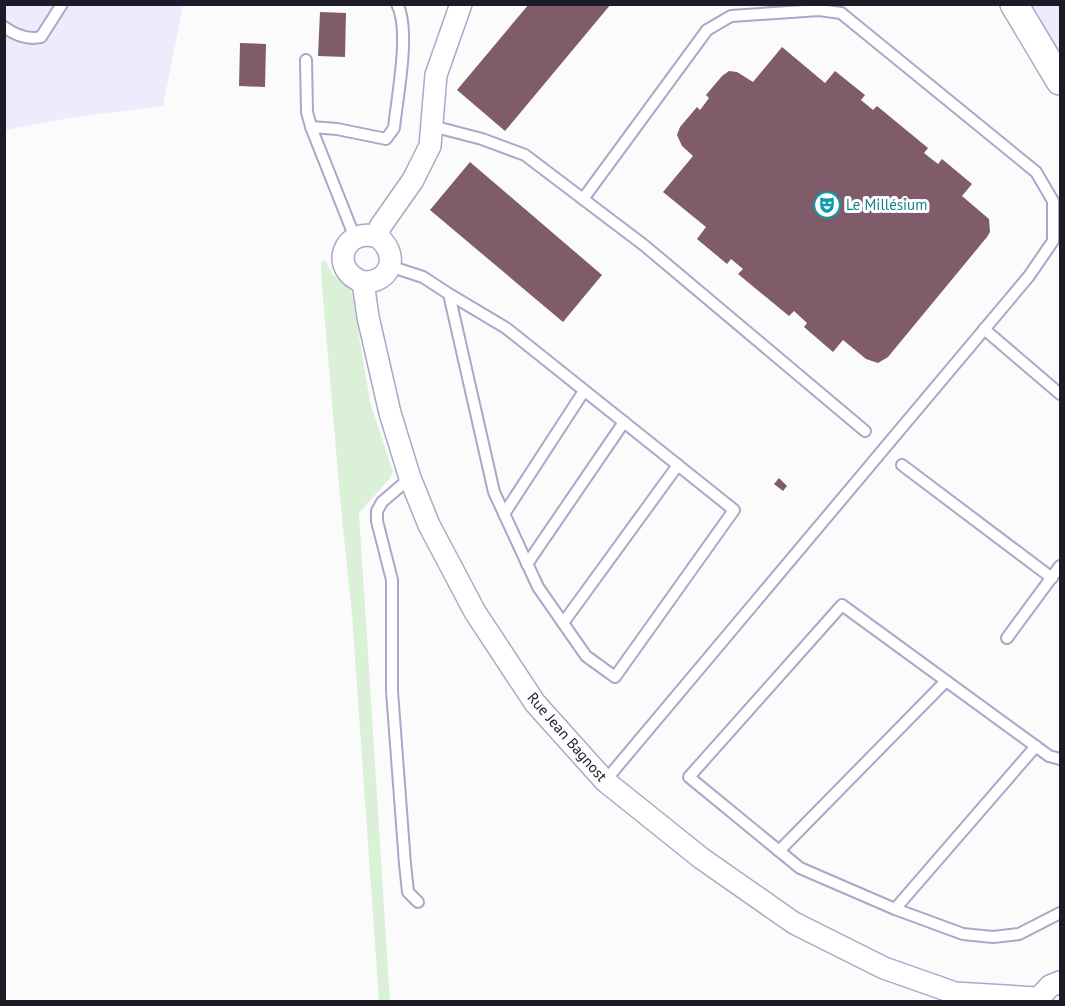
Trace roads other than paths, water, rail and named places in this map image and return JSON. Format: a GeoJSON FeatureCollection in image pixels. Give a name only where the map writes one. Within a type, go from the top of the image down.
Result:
{"type":"FeatureCollection","features":[{"type":"Feature","properties":{"kind":"street"},"geometry":{"type":"LineString","coordinates":[[378,237],[380,227],[412,180],[431,136],[436,75],[461,4]]}},
{"type":"Feature","properties":{"kind":"street"},"geometry":{"type":"LineString","coordinates":[[1014,4],[1060,81]]}},
{"type":"Feature","properties":{"kind":"street"},"geometry":{"type":"LineString","coordinates":[[370,235],[378,237],[385,243],[391,258],[385,274],[371,282],[354,279],[344,266],[344,250],[348,243],[355,238],[370,235]]}},
{"type":"Feature","properties":{"kind":"street","name":"Rue Jean Bagnost"},"geometry":{"type":"LineString","coordinates":[[363,282],[368,317],[390,413],[410,478],[429,525],[475,612],[535,703],[605,781],[701,858],[794,923],[884,968],[960,997],[1036,1000],[1050,986],[1060,982]]}},
{"type":"Feature","properties":{"kind":"lane"},"geometry":{"type":"LineString","coordinates":[[4,27],[31,40],[41,37],[62,4]]}},
{"type":"Feature","properties":{"kind":"lane"},"geometry":{"type":"LineString","coordinates":[[310,127],[337,129],[377,139],[386,139],[391,134],[394,128],[404,33],[402,13],[397,4]]}},
{"type":"Feature","properties":{"kind":"lane"},"geometry":{"type":"LineString","coordinates":[[583,199],[707,30],[731,16],[819,10],[841,13],[1036,172],[1053,201],[1053,241],[1029,276],[605,781]]}},
{"type":"Feature","properties":{"kind":"lane"},"geometry":{"type":"LineString","coordinates":[[306,60],[307,112],[310,127],[355,238]]}},
{"type":"Feature","properties":{"kind":"lane"},"geometry":{"type":"LineString","coordinates":[[431,136],[482,139],[525,155],[645,246],[864,430]]}},
{"type":"Feature","properties":{"kind":"lane"},"geometry":{"type":"LineString","coordinates":[[389,266],[423,277],[506,328],[734,510],[615,677],[586,656],[538,587],[494,492],[449,294]]}},
{"type":"Feature","properties":{"kind":"lane"},"geometry":{"type":"LineString","coordinates":[[984,329],[1060,394]]}},
{"type":"Feature","properties":{"kind":"lane"},"geometry":{"type":"LineString","coordinates":[[504,514],[584,391]]}},
{"type":"Feature","properties":{"kind":"lane"},"geometry":{"type":"LineString","coordinates":[[527,564],[624,422]]}},
{"type":"Feature","properties":{"kind":"lane"},"geometry":{"type":"LineString","coordinates":[[563,623],[678,465]]}},
{"type":"Feature","properties":{"kind":"lane"},"geometry":{"type":"LineString","coordinates":[[902,465],[1052,578]]}},
{"type":"Feature","properties":{"kind":"lane"},"geometry":{"type":"LineString","coordinates":[[410,478],[382,502],[377,511],[377,521],[392,580],[392,691],[408,892],[418,902]]}},
{"type":"Feature","properties":{"kind":"lane"},"geometry":{"type":"LineString","coordinates":[[1007,638],[1060,566]]}},
{"type":"Feature","properties":{"kind":"lane"},"geometry":{"type":"LineString","coordinates":[[1060,759],[1049,756],[842,605],[688,777],[800,868],[895,909],[963,934],[993,937],[1019,934],[1060,913]]}},
{"type":"Feature","properties":{"kind":"lane"},"geometry":{"type":"LineString","coordinates":[[779,851],[946,681]]}},
{"type":"Feature","properties":{"kind":"lane"},"geometry":{"type":"LineString","coordinates":[[895,909],[1036,746]]}},
{"type":"Feature","properties":{"kind":"place","name":"Le Millésium"},"geometry":{"type":"Point","coordinates":[827,205]}}]}
